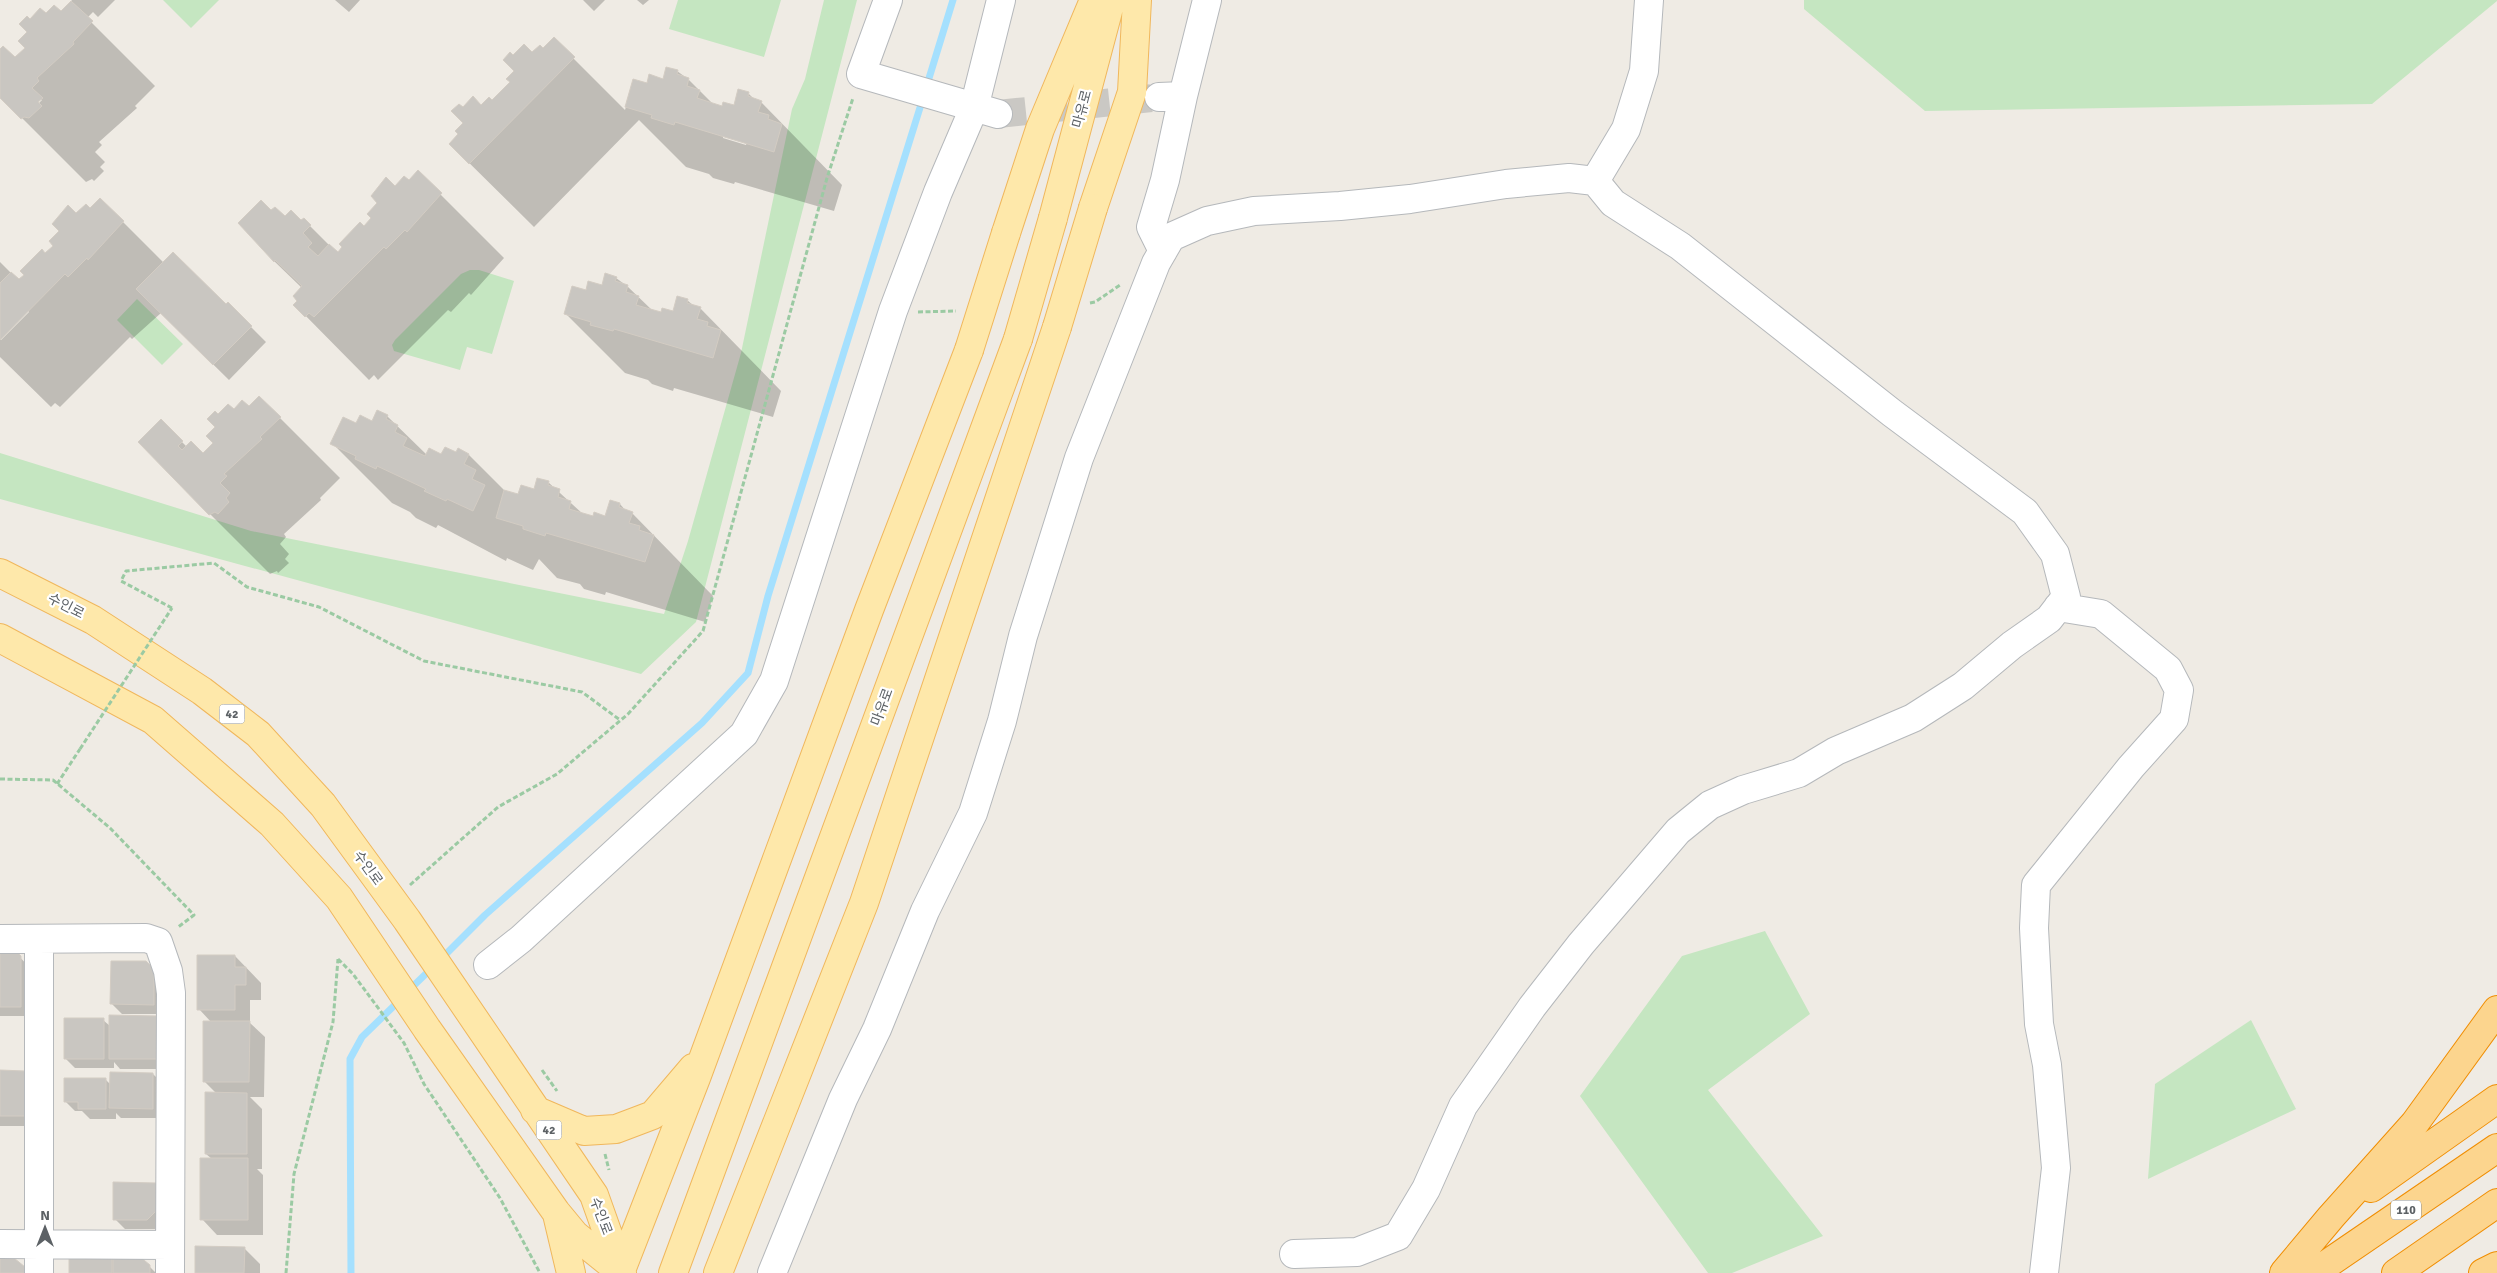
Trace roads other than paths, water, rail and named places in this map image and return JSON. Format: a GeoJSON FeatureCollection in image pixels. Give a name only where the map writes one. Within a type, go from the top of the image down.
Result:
{"type":"FeatureCollection","features":[{"type":"Feature","properties":{"kind":"highway"},"geometry":{"type":"LineString","coordinates":[[2284,1273],[2415,1122],[2497,1010]]}},
{"type":"Feature","properties":{"kind":"highway"},"geometry":{"type":"LineString","coordinates":[[2331,1217],[2497,1099]]}},
{"type":"Feature","properties":{"kind":"highway","name":"110"},"geometry":{"type":"LineString","coordinates":[[2314,1273],[2497,1148]]}},
{"type":"Feature","properties":{"kind":"highway"},"geometry":{"type":"LineString","coordinates":[[2396,1273],[2497,1203]]}},
{"type":"Feature","properties":{"kind":"highway"},"geometry":{"type":"LineString","coordinates":[[2482,1273],[2497,1266]]}},
{"type":"Feature","properties":{"kind":"main road"},"geometry":{"type":"LineString","coordinates":[[621,1272],[705,1054],[869,610],[969,350],[1040,129],[1094,0]]}},
{"type":"Feature","properties":{"kind":"main road","name":"마유로"},"geometry":{"type":"LineString","coordinates":[[673,1273],[1018,340],[1053,218],[1111,0]]}},
{"type":"Feature","properties":{"kind":"main road"},"geometry":{"type":"LineString","coordinates":[[718,1273],[864,903],[1057,327],[1132,92],[1137,0]]}},
{"type":"Feature","properties":{"kind":"main road","name":"수인로"},"geometry":{"type":"LineString","coordinates":[[0,573],[93,620],[202,691],[258,734],[323,805],[400,910],[594,1195],[621,1272]]}},
{"type":"Feature","properties":{"kind":"main road","name":"수인로"},"geometry":{"type":"LineString","coordinates":[[0,638],[153,720],[272,824],[339,898],[374,953],[556,1212],[575,1234],[621,1272]]}},
{"type":"Feature","properties":{"kind":"main road"},"geometry":{"type":"LineString","coordinates":[[535,1110],[584,1131],[616,1129],[653,1116],[705,1054]]}},
{"type":"Feature","properties":{"kind":"main road"},"geometry":{"type":"LineString","coordinates":[[556,1212],[571,1273]]}},
{"type":"Feature","properties":{"kind":"main road"},"geometry":{"type":"LineString","coordinates":[[738,1273],[740,1220]]}},
{"type":"Feature","properties":{"kind":"street"},"geometry":{"type":"LineString","coordinates":[[888,0],[872,77],[979,109]]}},
{"type":"Feature","properties":{"kind":"street"},"geometry":{"type":"LineString","coordinates":[[488,965],[521,939],[744,734],[774,681],[893,311],[938,192],[979,109],[1001,0]]}},
{"type":"Feature","properties":{"kind":"street"},"geometry":{"type":"LineString","coordinates":[[1163,251],[1151,227],[1165,180],[1171,97],[1207,0]]}},
{"type":"Feature","properties":{"kind":"street"},"geometry":{"type":"LineString","coordinates":[[1595,181],[1626,129],[1644,72],[1649,0]]}},
{"type":"Feature","properties":{"kind":"street"},"geometry":{"type":"LineString","coordinates":[[772,1273],[843,1099],[876,1029],[925,911],[973,813],[1002,720],[1023,636],[1079,458],[1156,262],[1171,237],[1208,221],[1254,211],[1340,206],[1410,199],[1506,184],[1569,178],[1595,181],[1612,203],[1680,246],[1892,413],[2025,512],[2054,554],[2066,597],[2049,619],[2012,645],[1963,686],[1913,718],[1836,751],[1799,773],[1743,790],[1710,805],[1678,831],[1581,944],[1532,1007],[1469,1098],[1426,1189],[1398,1236],[1357,1252],[1294,1254]]}},
{"type":"Feature","properties":{"kind":"street"},"geometry":{"type":"LineString","coordinates":[[2044,1273],[2056,1168],[2047,1065],[2039,1024],[2034,928],[2036,885],[2131,767],[2174,719],[2179,690],[2168,669],[2101,614],[2058,607]]}},
{"type":"Feature","properties":{"kind":"street"},"geometry":{"type":"LineString","coordinates":[[0,939],[146,938],[158,942],[168,971],[170,993],[170,1273]]}},
{"type":"Feature","properties":{"kind":"street"},"geometry":{"type":"LineString","coordinates":[[38,1273],[39,939]]}},
{"type":"Feature","properties":{"kind":"street"},"geometry":{"type":"LineString","coordinates":[[0,1244],[170,1245]]}},
{"type":"Feature","properties":{"kind":"waterway"},"geometry":{"type":"LineString","coordinates":[[926,88],[953,0]]}},
{"type":"Feature","properties":{"kind":"waterway"},"geometry":{"type":"LineString","coordinates":[[440,960],[485,915],[702,723],[748,673],[768,596],[923,98]]}},
{"type":"Feature","properties":{"kind":"waterway"},"geometry":{"type":"LineString","coordinates":[[408,991],[433,967]]}},
{"type":"Feature","properties":{"kind":"waterway"},"geometry":{"type":"LineString","coordinates":[[351,1273],[350,1059],[362,1037],[401,999]]}},
{"type":"Feature","properties":{"kind":"tunnel"},"geometry":{"type":"LineString","coordinates":[[998,114],[1152,98]]}}]}
